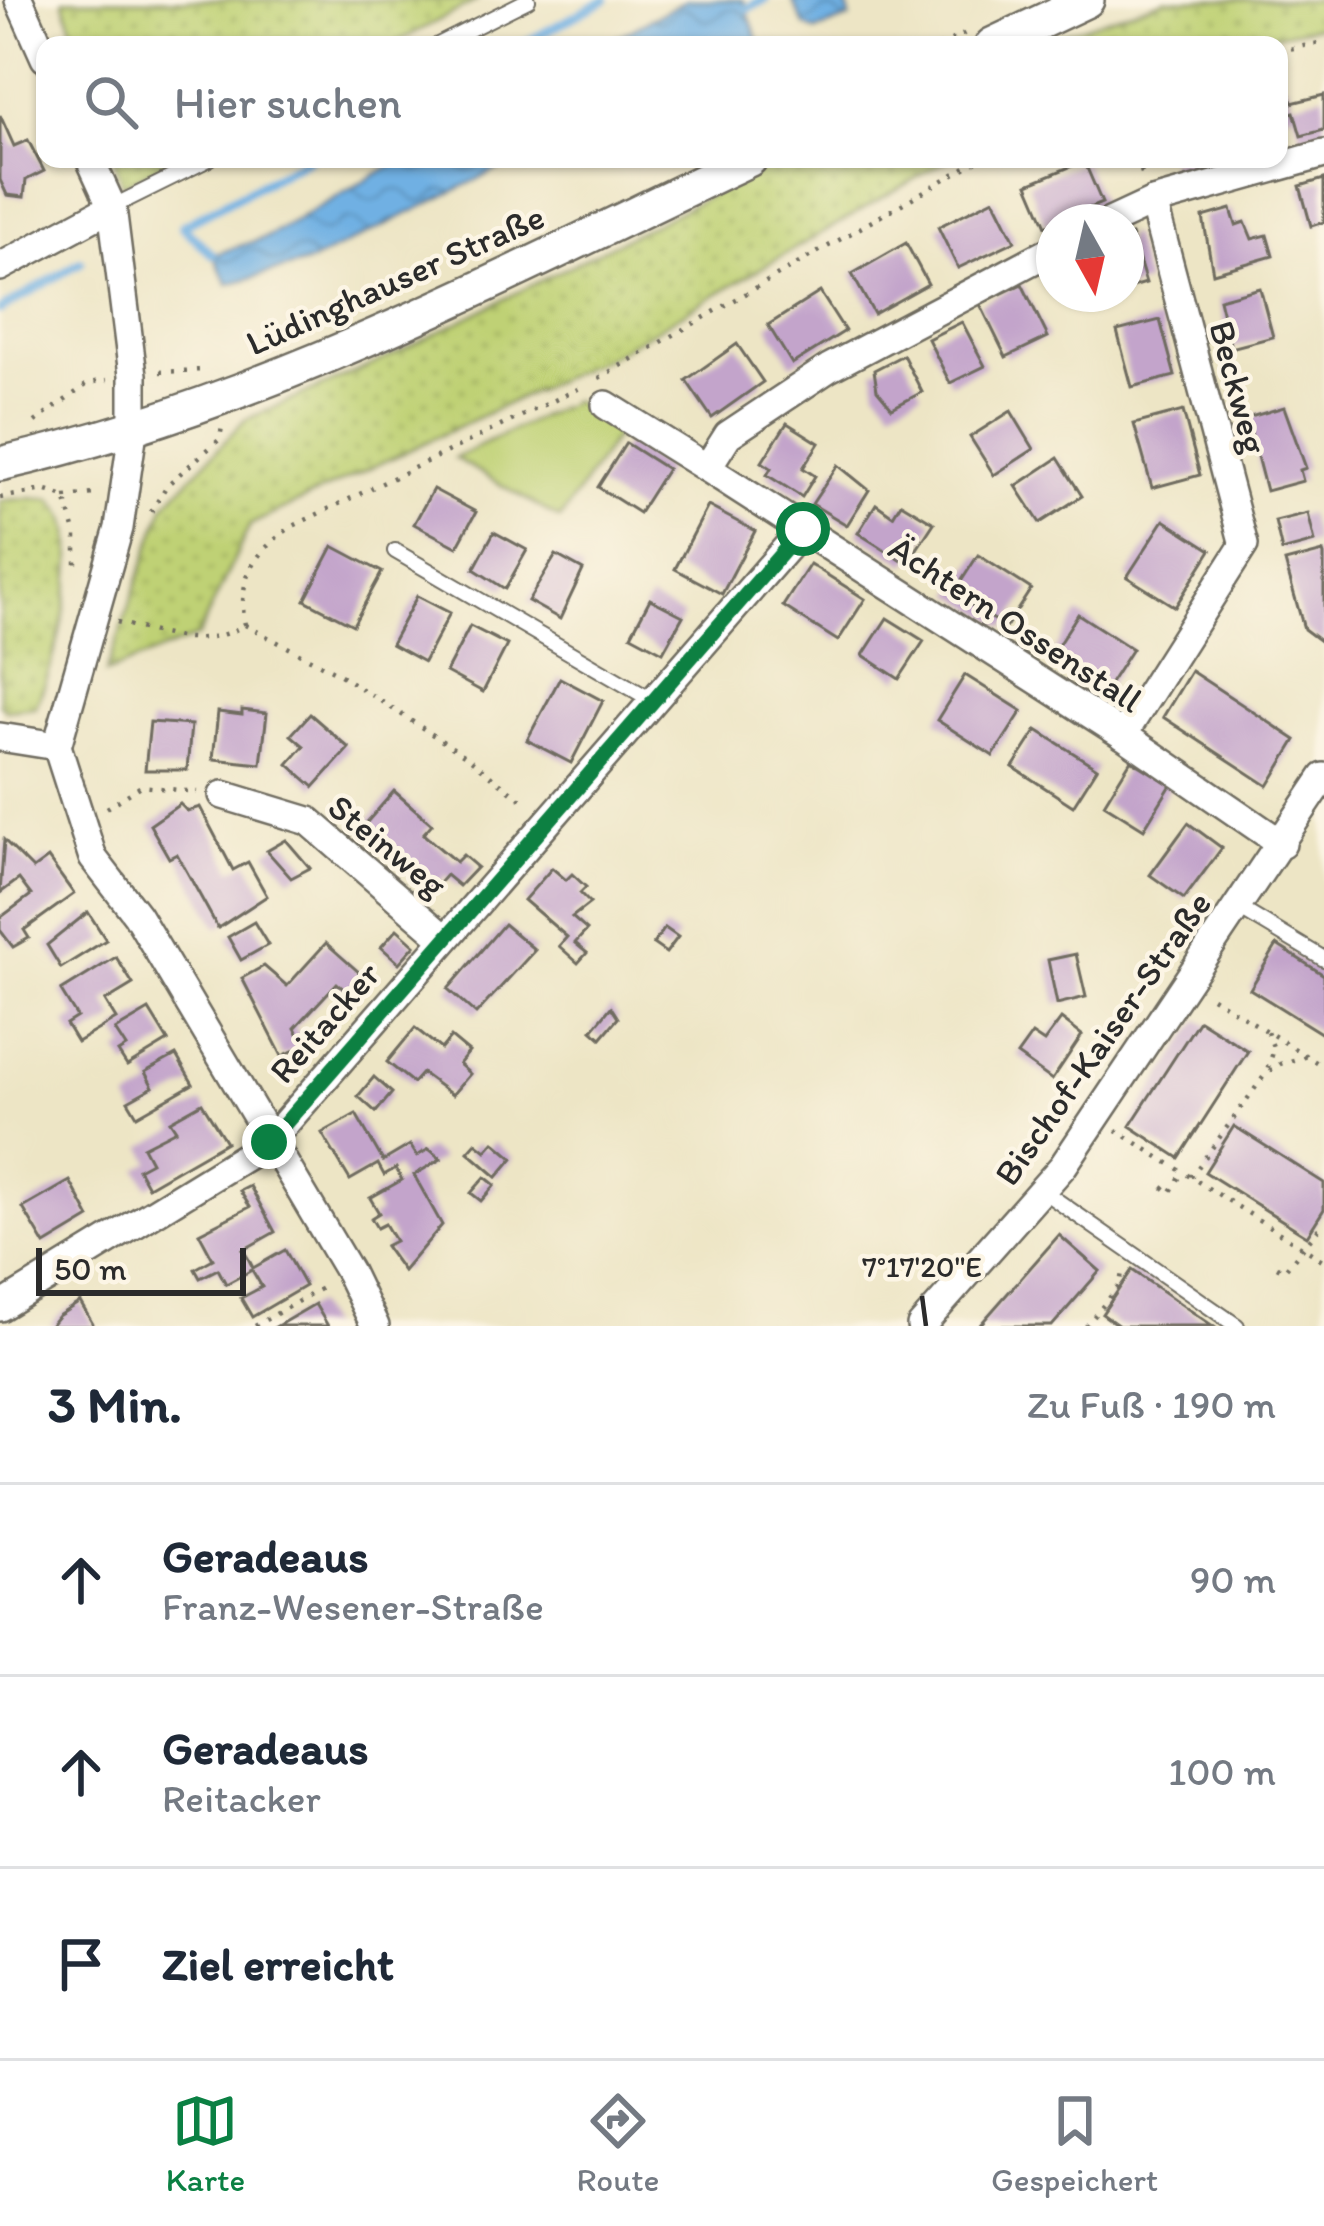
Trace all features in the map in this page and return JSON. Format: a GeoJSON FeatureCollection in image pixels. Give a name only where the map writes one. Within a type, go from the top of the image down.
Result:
{"type":"FeatureCollection","features":[{"type":"Feature","properties":{"kind":"street"},"geometry":{"type":"LineString","coordinates":[[19,0],[36,38]]}},
{"type":"Feature","properties":{"kind":"street"},"geometry":{"type":"LineString","coordinates":[[1011,36],[1087,0]]}},
{"type":"Feature","properties":{"kind":"street"},"geometry":{"type":"LineString","coordinates":[[1288,164],[1324,154]]}},
{"type":"Feature","properties":{"kind":"street"},"geometry":{"type":"LineString","coordinates":[[94,168],[112,207],[133,375],[133,431],[119,528],[58,746],[93,858],[137,915],[349,1272],[375,1326]]}},
{"type":"Feature","properties":{"kind":"street","name":"Lüdinghauser Straße"},"geometry":{"type":"LineString","coordinates":[[0,464],[133,431],[208,386],[379,334],[731,168]]}},
{"type":"Feature","properties":{"kind":"street"},"geometry":{"type":"LineString","coordinates":[[1144,206],[1274,168]]}},
{"type":"Feature","properties":{"kind":"street","name":"Beckweg"},"geometry":{"type":"LineString","coordinates":[[1123,734],[1244,545],[1153,202]]}},
{"type":"Feature","properties":{"kind":"street"},"geometry":{"type":"LineString","coordinates":[[0,266],[112,207]]}},
{"type":"Feature","properties":{"kind":"street"},"geometry":{"type":"LineString","coordinates":[[707,468],[728,435],[829,368],[1036,259]]}},
{"type":"Feature","properties":{"kind":"street","name":"Ächtern Ossenstall"},"geometry":{"type":"LineString","coordinates":[[606,405],[1123,734],[1282,844]]}},
{"type":"Feature","properties":{"kind":"street","name":"Reitacker"},"geometry":{"type":"LineString","coordinates":[[0,1307],[218,1178],[269,1142],[803,529]]}},
{"type":"Feature","properties":{"kind":"street"},"geometry":{"type":"LineString","coordinates":[[0,736],[58,746]]}},
{"type":"Feature","properties":{"kind":"street","name":"Bischof-Kaiser-Straße"},"geometry":{"type":"LineString","coordinates":[[920,1326],[1042,1191],[1096,1118],[1324,777]]}},
{"type":"Feature","properties":{"kind":"street","name":"Steinweg"},"geometry":{"type":"LineString","coordinates":[[223,795],[309,821],[444,938]]}},
{"type":"Feature","properties":{"kind":"lane"},"geometry":{"type":"LineString","coordinates":[[456,36],[528,0]]}},
{"type":"Feature","properties":{"kind":"lane"},"geometry":{"type":"LineString","coordinates":[[112,207],[191,168]]}},
{"type":"Feature","properties":{"kind":"lane"},"geometry":{"type":"LineString","coordinates":[[395,551],[656,703]]}},
{"type":"Feature","properties":{"kind":"lane"},"geometry":{"type":"LineString","coordinates":[[1239,908],[1324,959]]}},
{"type":"Feature","properties":{"kind":"lane"},"geometry":{"type":"LineString","coordinates":[[1042,1191],[1237,1326]]}},
{"type":"Feature","properties":{"kind":"path"},"geometry":{"type":"LineString","coordinates":[[1288,49],[1324,42]]}},
{"type":"Feature","properties":{"kind":"path"},"geometry":{"type":"LineString","coordinates":[[245,626],[240,598],[248,569],[263,545],[292,526],[579,389],[964,168]]}},
{"type":"Feature","properties":{"kind":"path"},"geometry":{"type":"LineString","coordinates":[[148,520],[167,485],[220,439],[223,429],[208,386],[220,365]]}},
{"type":"Feature","properties":{"kind":"path"},"geometry":{"type":"LineString","coordinates":[[32,425],[89,383],[133,375],[208,386]]}},
{"type":"Feature","properties":{"kind":"path"},"geometry":{"type":"LineString","coordinates":[[0,498],[44,490],[65,497],[76,536],[76,577]]}},
{"type":"Feature","properties":{"kind":"path"},"geometry":{"type":"LineString","coordinates":[[100,618],[195,642],[213,641],[245,626]]}},
{"type":"Feature","properties":{"kind":"path"},"geometry":{"type":"LineString","coordinates":[[245,626],[375,697],[466,757],[550,822]]}},
{"type":"Feature","properties":{"kind":"path"},"geometry":{"type":"LineString","coordinates":[[82,824],[141,786],[223,795]]}},
{"type":"Feature","properties":{"kind":"path"},"geometry":{"type":"LineString","coordinates":[[1188,982],[1324,1067]]}},
{"type":"Feature","properties":{"kind":"path"},"geometry":{"type":"LineString","coordinates":[[1191,1177],[1264,1076],[1274,1049],[1267,1031]]}},
{"type":"Feature","properties":{"kind":"path"},"geometry":{"type":"LineString","coordinates":[[1264,1076],[1280,1064],[1307,1056]]}},
{"type":"Feature","properties":{"kind":"path"},"geometry":{"type":"LineString","coordinates":[[1096,1118],[1324,1261]]}},
{"type":"Feature","properties":{"kind":"path"},"geometry":{"type":"LineString","coordinates":[[1162,1187],[1170,1192],[1183,1172]]}},
{"type":"Feature","properties":{"kind":"path"},"geometry":{"type":"LineString","coordinates":[[1276,1267],[1284,1271],[1324,1222]]}},
{"type":"Feature","properties":{"kind":"path"},"geometry":{"type":"LineString","coordinates":[[1086,1326],[1120,1285],[1131,1252]]}},
{"type":"Feature","properties":{"kind":"path"},"geometry":{"type":"LineString","coordinates":[[255,1326],[349,1272]]}},
{"type":"Feature","properties":{"kind":"green space"},"geometry":{"type":"Polygon","coordinates":[[[63,0],[478,0],[408,36],[75,36],[63,0]]]}},
{"type":"Feature","properties":{"kind":"green space"},"geometry":{"type":"Polygon","coordinates":[[[1166,0],[1324,0],[1324,25],[1270,36],[1054,36],[1166,0]]]}},
{"type":"Feature","properties":{"kind":"green space"},"geometry":{"type":"Polygon","coordinates":[[[117,168],[155,168],[122,185],[117,168]]]}},
{"type":"Feature","properties":{"kind":"green space"},"geometry":{"type":"Polygon","coordinates":[[[765,168],[933,168],[613,354],[250,525],[198,636],[106,673],[164,506],[245,420],[377,363],[765,168]]]}},
{"type":"Feature","properties":{"kind":"green space"},"geometry":{"type":"Polygon","coordinates":[[[573,401],[621,428],[560,519],[455,458],[573,401]]]}},
{"type":"Feature","properties":{"kind":"green space"},"geometry":{"type":"Polygon","coordinates":[[[51,499],[66,519],[71,563],[58,642],[35,707],[6,710],[0,705],[0,501],[51,499]]]}},
{"type":"Feature","properties":{"kind":"water"},"geometry":{"type":"Polygon","coordinates":[[[687,0],[743,0],[757,36],[619,36],[687,0]]]}},
{"type":"Feature","properties":{"kind":"water"},"geometry":{"type":"Polygon","coordinates":[[[792,0],[855,0],[847,3],[850,18],[816,31],[804,25],[792,0]]]}},
{"type":"Feature","properties":{"kind":"water"},"geometry":{"type":"Polygon","coordinates":[[[387,168],[501,168],[310,262],[228,284],[213,255],[267,237],[387,168]]]}},
{"type":"Feature","properties":{"kind":"building"},"geometry":{"type":"Polygon","coordinates":[[[1288,88],[1292,103],[1324,95],[1324,130],[1301,136],[1294,112],[1288,114],[1288,88]]]}},
{"type":"Feature","properties":{"kind":"building"},"geometry":{"type":"Polygon","coordinates":[[[0,115],[14,146],[28,140],[36,168],[44,171],[26,180],[24,197],[7,195],[0,180],[0,115]]]}},
{"type":"Feature","properties":{"kind":"building"},"geometry":{"type":"Polygon","coordinates":[[[1067,168],[1087,168],[1102,203],[1100,204],[1037,204],[1028,184],[1067,168]]]}},
{"type":"Feature","properties":{"kind":"building"},"geometry":{"type":"Polygon","coordinates":[[[1324,179],[1324,222],[1311,226],[1300,186],[1324,179]]]}},
{"type":"Feature","properties":{"kind":"building"},"geometry":{"type":"Polygon","coordinates":[[[994,199],[1015,241],[958,268],[938,227],[994,199]]]}},
{"type":"Feature","properties":{"kind":"building"},"geometry":{"type":"Polygon","coordinates":[[[1231,209],[1236,225],[1245,222],[1252,239],[1267,235],[1273,256],[1213,273],[1203,217],[1231,209]]]}},
{"type":"Feature","properties":{"kind":"building"},"geometry":{"type":"Polygon","coordinates":[[[906,243],[928,284],[874,314],[852,274],[906,243]]]}},
{"type":"Feature","properties":{"kind":"building"},"geometry":{"type":"Polygon","coordinates":[[[1022,284],[1048,337],[1006,357],[980,304],[1022,284]]]}},
{"type":"Feature","properties":{"kind":"building"},"geometry":{"type":"Polygon","coordinates":[[[1260,288],[1273,337],[1231,348],[1219,299],[1260,288]]]}},
{"type":"Feature","properties":{"kind":"building"},"geometry":{"type":"Polygon","coordinates":[[[820,292],[845,331],[792,364],[768,325],[820,292]]]}},
{"type":"Feature","properties":{"kind":"building"},"geometry":{"type":"Polygon","coordinates":[[[1160,320],[1175,376],[1132,387],[1117,331],[1160,320]]]}},
{"type":"Feature","properties":{"kind":"building"},"geometry":{"type":"Polygon","coordinates":[[[962,322],[985,366],[950,383],[928,339],[962,322]]]}},
{"type":"Feature","properties":{"kind":"building"},"geometry":{"type":"Polygon","coordinates":[[[737,344],[763,382],[712,418],[686,380],[737,344]]]}},
{"type":"Feature","properties":{"kind":"building"},"geometry":{"type":"Polygon","coordinates":[[[903,355],[922,392],[892,408],[877,390],[874,370],[903,355]]]}},
{"type":"Feature","properties":{"kind":"building"},"geometry":{"type":"Polygon","coordinates":[[[1284,407],[1306,468],[1300,470],[1303,481],[1266,491],[1247,418],[1284,407]]]}},
{"type":"Feature","properties":{"kind":"building"},"geometry":{"type":"Polygon","coordinates":[[[1011,411],[1034,449],[994,475],[970,437],[1011,411]]]}},
{"type":"Feature","properties":{"kind":"building"},"geometry":{"type":"Polygon","coordinates":[[[1183,411],[1200,475],[1152,488],[1134,424],[1183,411]]]}},
{"type":"Feature","properties":{"kind":"building"},"geometry":{"type":"Polygon","coordinates":[[[787,423],[819,443],[803,468],[815,476],[802,497],[767,475],[771,468],[762,462],[787,423]]]}},
{"type":"Feature","properties":{"kind":"building"},"geometry":{"type":"Polygon","coordinates":[[[626,443],[667,469],[639,513],[598,487],[626,443]]]}},
{"type":"Feature","properties":{"kind":"building"},"geometry":{"type":"Polygon","coordinates":[[[1058,458],[1082,496],[1040,523],[1016,486],[1058,458]]]}},
{"type":"Feature","properties":{"kind":"building"},"geometry":{"type":"Polygon","coordinates":[[[838,465],[869,490],[847,525],[812,504],[838,465]]]}},
{"type":"Feature","properties":{"kind":"building"},"geometry":{"type":"Polygon","coordinates":[[[433,489],[476,512],[457,547],[414,524],[433,489]]]}},
{"type":"Feature","properties":{"kind":"building"},"geometry":{"type":"Polygon","coordinates":[[[901,503],[934,523],[907,564],[858,533],[876,504],[893,516],[901,503]]]}},
{"type":"Feature","properties":{"kind":"building"},"geometry":{"type":"Polygon","coordinates":[[[708,506],[755,531],[722,594],[675,569],[708,506]]]}},
{"type":"Feature","properties":{"kind":"building"},"geometry":{"type":"Polygon","coordinates":[[[1308,513],[1315,542],[1282,551],[1275,521],[1308,513]]]}},
{"type":"Feature","properties":{"kind":"building"},"geometry":{"type":"Polygon","coordinates":[[[1164,520],[1211,550],[1175,607],[1127,577],[1164,520]]]}},
{"type":"Feature","properties":{"kind":"building"},"geometry":{"type":"Polygon","coordinates":[[[494,532],[527,550],[505,589],[474,569],[494,532]]]}},
{"type":"Feature","properties":{"kind":"building"},"geometry":{"type":"Polygon","coordinates":[[[333,546],[382,572],[353,625],[305,600],[333,546]]]}},
{"type":"Feature","properties":{"kind":"building"},"geometry":{"type":"Polygon","coordinates":[[[1323,552],[1324,644],[1304,629],[1285,562],[1323,552]]]}},
{"type":"Feature","properties":{"kind":"building"},"geometry":{"type":"Polygon","coordinates":[[[556,555],[583,570],[560,619],[528,601],[556,555]]]}},
{"type":"Feature","properties":{"kind":"building"},"geometry":{"type":"Polygon","coordinates":[[[978,555],[1031,589],[1006,627],[953,594],[978,555]]]}},
{"type":"Feature","properties":{"kind":"building"},"geometry":{"type":"Polygon","coordinates":[[[810,564],[865,599],[838,641],[783,606],[810,564]]]}},
{"type":"Feature","properties":{"kind":"building"},"geometry":{"type":"Polygon","coordinates":[[[417,596],[450,613],[424,662],[391,644],[417,596]]]}},
{"type":"Feature","properties":{"kind":"building"},"geometry":{"type":"Polygon","coordinates":[[[650,599],[683,616],[663,652],[631,635],[650,599]]]}},
{"type":"Feature","properties":{"kind":"building"},"geometry":{"type":"Polygon","coordinates":[[[1078,614],[1132,649],[1105,691],[1051,656],[1078,614]]]}},
{"type":"Feature","properties":{"kind":"building"},"geometry":{"type":"Polygon","coordinates":[[[887,618],[924,641],[899,679],[863,655],[887,618]]]}},
{"type":"Feature","properties":{"kind":"building"},"geometry":{"type":"Polygon","coordinates":[[[470,626],[507,645],[483,692],[446,672],[470,626]]]}},
{"type":"Feature","properties":{"kind":"building"},"geometry":{"type":"Polygon","coordinates":[[[1191,671],[1296,740],[1268,786],[1163,717],[1191,671]]]}},
{"type":"Feature","properties":{"kind":"building"},"geometry":{"type":"Polygon","coordinates":[[[965,675],[1022,711],[993,756],[937,720],[965,675]]]}},
{"type":"Feature","properties":{"kind":"building"},"geometry":{"type":"Polygon","coordinates":[[[560,678],[603,701],[571,763],[527,740],[560,678]]]}},
{"type":"Feature","properties":{"kind":"building"},"geometry":{"type":"Polygon","coordinates":[[[242,710],[267,713],[261,764],[213,759],[218,712],[242,715],[242,710]]]}},
{"type":"Feature","properties":{"kind":"building"},"geometry":{"type":"Polygon","coordinates":[[[310,714],[349,748],[314,787],[288,764],[304,746],[291,735],[310,714]]]}},
{"type":"Feature","properties":{"kind":"building"},"geometry":{"type":"Polygon","coordinates":[[[150,722],[191,725],[187,770],[145,770],[150,722]]]}},
{"type":"Feature","properties":{"kind":"building"},"geometry":{"type":"Polygon","coordinates":[[[1037,730],[1097,768],[1073,806],[1013,767],[1037,730]]]}},
{"type":"Feature","properties":{"kind":"building"},"geometry":{"type":"Polygon","coordinates":[[[1131,760],[1171,785],[1144,829],[1104,804],[1131,760]]]}},
{"type":"Feature","properties":{"kind":"building"},"geometry":{"type":"Polygon","coordinates":[[[394,791],[432,824],[423,834],[456,862],[463,855],[477,867],[459,886],[446,875],[432,891],[361,829],[394,791]]]}},
{"type":"Feature","properties":{"kind":"building"},"geometry":{"type":"Polygon","coordinates":[[[180,804],[187,811],[200,807],[233,870],[248,862],[267,896],[218,928],[177,854],[169,858],[150,825],[180,804]]]}},
{"type":"Feature","properties":{"kind":"building"},"geometry":{"type":"Polygon","coordinates":[[[1188,823],[1222,848],[1184,899],[1150,875],[1188,823]]]}},
{"type":"Feature","properties":{"kind":"building"},"geometry":{"type":"Polygon","coordinates":[[[4,840],[33,869],[48,858],[74,894],[24,930],[29,938],[13,947],[0,930],[0,918],[31,895],[19,879],[0,893],[4,840]]]}},
{"type":"Feature","properties":{"kind":"building"},"geometry":{"type":"Polygon","coordinates":[[[286,840],[310,868],[291,878],[267,851],[286,840]]]}},
{"type":"Feature","properties":{"kind":"building"},"geometry":{"type":"Polygon","coordinates":[[[552,868],[566,880],[572,874],[586,887],[580,893],[590,903],[572,917],[587,930],[575,943],[587,953],[578,963],[559,946],[567,937],[524,900],[552,868]]]}},
{"type":"Feature","properties":{"kind":"building"},"geometry":{"type":"Polygon","coordinates":[[[88,912],[106,940],[61,968],[47,945],[88,912]]]}},
{"type":"Feature","properties":{"kind":"building"},"geometry":{"type":"Polygon","coordinates":[[[254,922],[268,945],[241,960],[228,937],[254,922]]]}},
{"type":"Feature","properties":{"kind":"building"},"geometry":{"type":"Polygon","coordinates":[[[504,924],[535,950],[476,1014],[448,989],[504,924]]]}},
{"type":"Feature","properties":{"kind":"building"},"geometry":{"type":"Polygon","coordinates":[[[665,928],[678,937],[666,953],[653,944],[665,928]]]}},
{"type":"Feature","properties":{"kind":"building"},"geometry":{"type":"Polygon","coordinates":[[[397,929],[415,945],[399,963],[381,947],[397,929]]]}},
{"type":"Feature","properties":{"kind":"building"},"geometry":{"type":"Polygon","coordinates":[[[326,943],[362,975],[347,992],[337,983],[295,1028],[305,1045],[282,1056],[242,978],[264,966],[287,986],[326,943]]]}},
{"type":"Feature","properties":{"kind":"building"},"geometry":{"type":"Polygon","coordinates":[[[1277,945],[1324,975],[1324,1035],[1250,989],[1277,945]]]}},
{"type":"Feature","properties":{"kind":"building"},"geometry":{"type":"Polygon","coordinates":[[[1076,954],[1086,997],[1057,1004],[1048,960],[1076,954]]]}},
{"type":"Feature","properties":{"kind":"building"},"geometry":{"type":"Polygon","coordinates":[[[116,957],[133,984],[105,1001],[116,1019],[77,1042],[66,1024],[77,1017],[61,991],[116,957]]]}},
{"type":"Feature","properties":{"kind":"building"},"geometry":{"type":"Polygon","coordinates":[[[611,1007],[618,1018],[601,1038],[592,1030],[611,1007]]]}},
{"type":"Feature","properties":{"kind":"building"},"geometry":{"type":"Polygon","coordinates":[[[149,1010],[168,1041],[127,1066],[118,1052],[126,1047],[115,1030],[149,1010]]]}},
{"type":"Feature","properties":{"kind":"building"},"geometry":{"type":"Polygon","coordinates":[[[1061,1019],[1082,1035],[1052,1080],[1017,1055],[1032,1034],[1044,1042],[1061,1019]]]}},
{"type":"Feature","properties":{"kind":"building"},"geometry":{"type":"Polygon","coordinates":[[[1199,1020],[1248,1051],[1179,1158],[1130,1126],[1199,1020]]]}},
{"type":"Feature","properties":{"kind":"building"},"geometry":{"type":"Polygon","coordinates":[[[415,1028],[441,1049],[451,1037],[469,1052],[459,1064],[470,1074],[452,1095],[422,1073],[413,1083],[387,1062],[415,1028]]]}},
{"type":"Feature","properties":{"kind":"building"},"geometry":{"type":"Polygon","coordinates":[[[176,1055],[193,1084],[137,1116],[128,1101],[153,1087],[145,1072],[176,1055]]]}},
{"type":"Feature","properties":{"kind":"building"},"geometry":{"type":"Polygon","coordinates":[[[374,1077],[392,1093],[376,1112],[358,1096],[374,1077]]]}},
{"type":"Feature","properties":{"kind":"building"},"geometry":{"type":"Polygon","coordinates":[[[202,1103],[226,1142],[148,1187],[138,1169],[151,1162],[143,1147],[176,1130],[170,1121],[202,1103]]]}},
{"type":"Feature","properties":{"kind":"building"},"geometry":{"type":"Polygon","coordinates":[[[356,1114],[383,1161],[410,1145],[417,1156],[429,1149],[441,1159],[414,1175],[442,1225],[403,1271],[385,1246],[395,1241],[385,1224],[377,1228],[371,1218],[379,1213],[370,1198],[402,1180],[396,1168],[384,1175],[378,1164],[350,1180],[322,1133],[356,1114]]]}},
{"type":"Feature","properties":{"kind":"building"},"geometry":{"type":"Polygon","coordinates":[[[1234,1126],[1324,1183],[1324,1209],[1307,1236],[1205,1172],[1234,1126]]]}},
{"type":"Feature","properties":{"kind":"building"},"geometry":{"type":"Polygon","coordinates":[[[494,1142],[513,1158],[497,1177],[468,1152],[476,1143],[486,1151],[494,1142]]]}},
{"type":"Feature","properties":{"kind":"building"},"geometry":{"type":"Polygon","coordinates":[[[485,1177],[495,1185],[481,1201],[471,1193],[485,1177]]]}},
{"type":"Feature","properties":{"kind":"building"},"geometry":{"type":"Polygon","coordinates":[[[70,1181],[90,1218],[45,1245],[23,1208],[70,1181]]]}},
{"type":"Feature","properties":{"kind":"building"},"geometry":{"type":"Polygon","coordinates":[[[250,1186],[275,1232],[243,1250],[253,1268],[285,1250],[305,1286],[252,1317],[241,1298],[262,1287],[252,1270],[226,1284],[218,1269],[200,1278],[195,1269],[213,1259],[199,1233],[250,1207],[240,1191],[250,1186]]]}},
{"type":"Feature","properties":{"kind":"building"},"geometry":{"type":"Polygon","coordinates":[[[1059,1235],[1100,1271],[1052,1326],[979,1326],[1059,1235]]]}},
{"type":"Feature","properties":{"kind":"building"},"geometry":{"type":"Polygon","coordinates":[[[1132,1270],[1213,1326],[1119,1326],[1102,1314],[1132,1270]]]}},
{"type":"Feature","properties":{"kind":"building"},"geometry":{"type":"Polygon","coordinates":[[[80,1302],[94,1326],[50,1326],[58,1316],[80,1302]]]}},
{"type":"Feature","properties":{"kind":"building"},"geometry":{"type":"Polygon","coordinates":[[[315,1304],[328,1326],[277,1326],[315,1304]]]}},
{"type":"Feature","properties":{"kind":"waterway"},"geometry":{"type":"LineString","coordinates":[[538,36],[605,0]]}},
{"type":"Feature","properties":{"kind":"waterway"},"geometry":{"type":"LineString","coordinates":[[747,8],[765,0]]}},
{"type":"Feature","properties":{"kind":"waterway"},"geometry":{"type":"LineString","coordinates":[[213,255],[182,226],[291,168]]}},
{"type":"Feature","properties":{"kind":"waterway"},"geometry":{"type":"LineString","coordinates":[[0,310],[81,262]]}},
{"type":"Feature","properties":{"kind":"route"},"geometry":{"type":"LineString","coordinates":[[269,1142],[803,529]]}}]}
